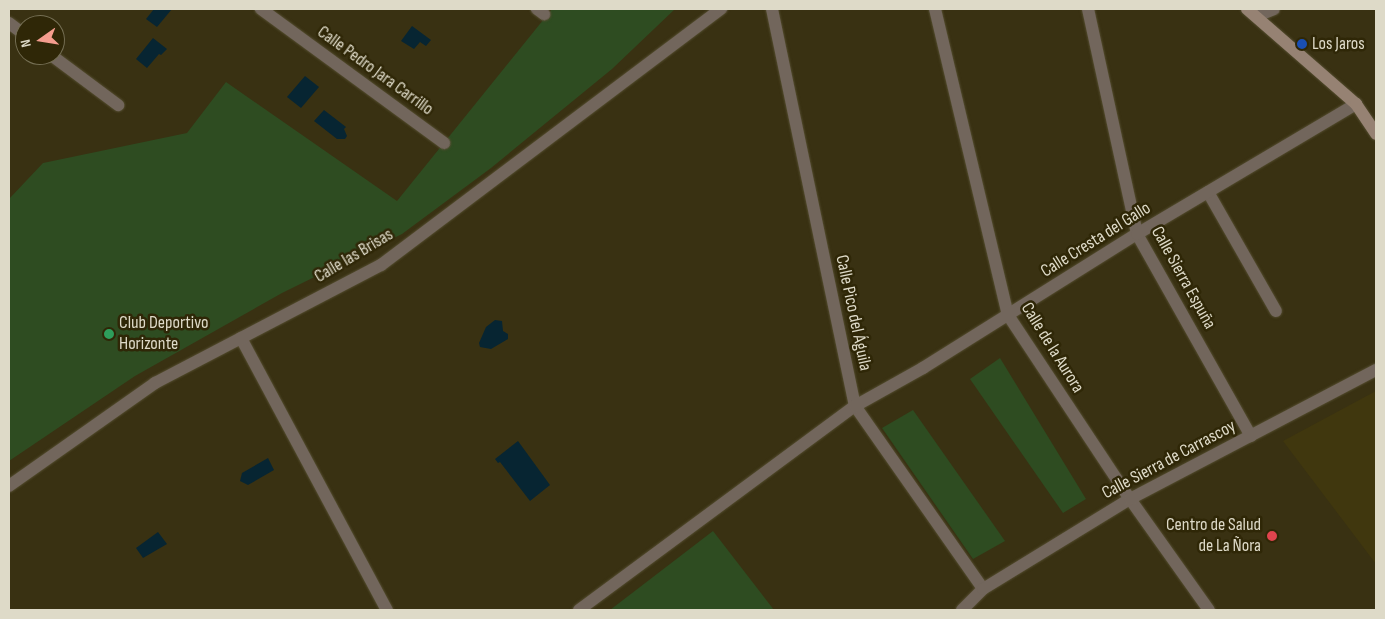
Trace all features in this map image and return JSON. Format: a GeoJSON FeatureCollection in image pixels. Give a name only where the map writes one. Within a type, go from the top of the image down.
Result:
{"type":"FeatureCollection","features":[{"type":"Feature","properties":{"kind":"street","name":"Calle Pedro Jara Carrillo"},"geometry":{"type":"LineString","coordinates":[[261,9],[444,143]]}},
{"type":"Feature","properties":{"kind":"street","name":"Calle las Brisas"},"geometry":{"type":"LineString","coordinates":[[9,486],[155,383],[381,265],[721,9]]}},
{"type":"Feature","properties":{"kind":"street","name":"Calle Pico del Águila"},"geometry":{"type":"LineString","coordinates":[[772,9],[854,406],[982,589]]}},
{"type":"Feature","properties":{"kind":"street","name":"Calle de la Aurora"},"geometry":{"type":"LineString","coordinates":[[935,9],[1008,315],[1130,500],[1209,610]]}},
{"type":"Feature","properties":{"kind":"street","name":"Calle Sierra Espuña"},"geometry":{"type":"LineString","coordinates":[[1088,9],[1137,234],[1252,436]]}},
{"type":"Feature","properties":{"kind":"street"},"geometry":{"type":"LineString","coordinates":[[1252,12],[1274,9]]}},
{"type":"Feature","properties":{"kind":"street"},"geometry":{"type":"LineString","coordinates":[[1252,12],[1356,104],[1375,132]]}},
{"type":"Feature","properties":{"kind":"street"},"geometry":{"type":"LineString","coordinates":[[64,65],[118,105]]}},
{"type":"Feature","properties":{"kind":"street","name":"Calle Cresta del Gallo"},"geometry":{"type":"LineString","coordinates":[[580,610],[854,406],[923,368],[1137,234],[1356,104]]}},
{"type":"Feature","properties":{"kind":"street"},"geometry":{"type":"LineString","coordinates":[[1208,192],[1276,311]]}},
{"type":"Feature","properties":{"kind":"street"},"geometry":{"type":"LineString","coordinates":[[241,338],[387,610]]}},
{"type":"Feature","properties":{"kind":"street","name":"Calle Sierra de Carrascoy"},"geometry":{"type":"LineString","coordinates":[[962,610],[982,589],[1130,500],[1376,370]]}},
{"type":"Feature","properties":{"kind":"shaded area"},"geometry":{"type":"Polygon","coordinates":[[[1376,391],[1376,564],[1283,441],[1376,391]]]}},
{"type":"Feature","properties":{"kind":"green space"},"geometry":{"type":"Polygon","coordinates":[[[552,9],[675,9],[612,69],[491,168],[402,234],[282,293],[135,376],[9,461],[9,199],[43,163],[187,133],[226,82],[397,201],[552,9]]]}},
{"type":"Feature","properties":{"kind":"green space"},"geometry":{"type":"Polygon","coordinates":[[[1000,358],[1086,499],[1063,513],[970,379],[1000,358]]]}},
{"type":"Feature","properties":{"kind":"green space"},"geometry":{"type":"Polygon","coordinates":[[[913,410],[1005,541],[973,559],[882,428],[913,410]]]}},
{"type":"Feature","properties":{"kind":"green space"},"geometry":{"type":"Polygon","coordinates":[[[713,531],[774,610],[610,610],[713,531]]]}},
{"type":"Feature","properties":{"kind":"water"},"geometry":{"type":"Polygon","coordinates":[[[154,9],[172,9],[157,27],[146,19],[154,9]]]}},
{"type":"Feature","properties":{"kind":"water"},"geometry":{"type":"Polygon","coordinates":[[[412,26],[431,40],[426,46],[420,42],[414,49],[401,41],[412,26]]]}},
{"type":"Feature","properties":{"kind":"water"},"geometry":{"type":"Polygon","coordinates":[[[153,38],[167,49],[161,55],[159,54],[147,68],[136,59],[153,38]]]}},
{"type":"Feature","properties":{"kind":"water"},"geometry":{"type":"Polygon","coordinates":[[[305,76],[319,87],[301,108],[287,97],[305,76]]]}},
{"type":"Feature","properties":{"kind":"water"},"geometry":{"type":"Polygon","coordinates":[[[324,110],[346,127],[344,129],[347,136],[345,139],[337,139],[314,121],[324,110]]]}},
{"type":"Feature","properties":{"kind":"water"},"geometry":{"type":"Polygon","coordinates":[[[495,320],[502,321],[503,331],[508,334],[508,339],[491,349],[480,347],[479,343],[486,327],[495,320]]]}},
{"type":"Feature","properties":{"kind":"water"},"geometry":{"type":"Polygon","coordinates":[[[518,441],[550,485],[530,501],[500,462],[498,463],[495,459],[518,441]]]}},
{"type":"Feature","properties":{"kind":"water"},"geometry":{"type":"Polygon","coordinates":[[[268,458],[274,470],[248,485],[240,481],[242,473],[268,458]]]}},
{"type":"Feature","properties":{"kind":"water"},"geometry":{"type":"Polygon","coordinates":[[[158,532],[167,544],[143,558],[136,548],[158,532]]]}},
{"type":"Feature","properties":{"kind":"place","name":"Los Jaros"},"geometry":{"type":"Point","coordinates":[1302,44]}},
{"type":"Feature","properties":{"kind":"place","name":"Club Deportivo Horizonte"},"geometry":{"type":"Point","coordinates":[109,334]}},
{"type":"Feature","properties":{"kind":"place","name":"Centro de Salud de La Ñora"},"geometry":{"type":"Point","coordinates":[1272,536]}}]}
